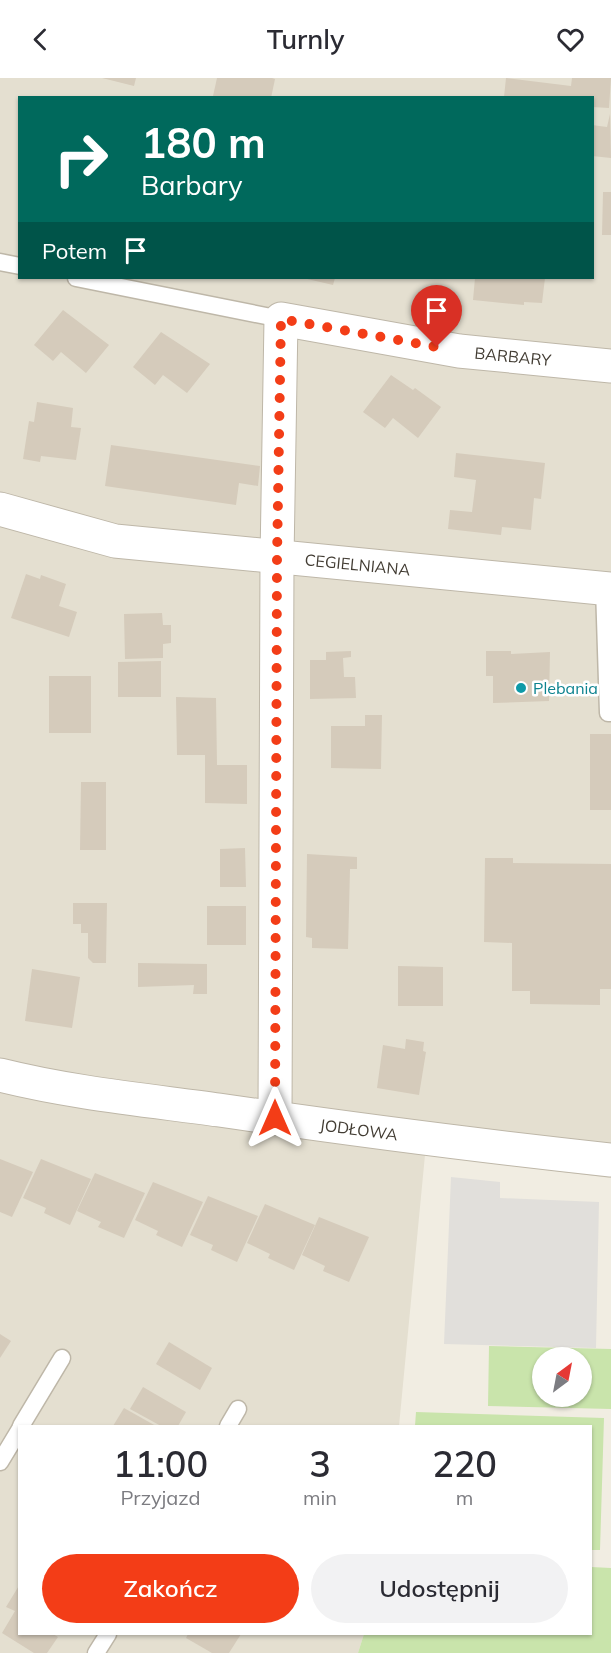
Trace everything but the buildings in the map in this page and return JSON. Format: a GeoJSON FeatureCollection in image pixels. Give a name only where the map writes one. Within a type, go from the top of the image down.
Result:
{"type":"FeatureCollection","features":[{"type":"Feature","properties":{"kind":"street","name":"BARBARY"},"geometry":{"type":"LineString","coordinates":[[281,319],[459,351],[611,366]]}},
{"type":"Feature","properties":{"kind":"street"},"geometry":{"type":"LineString","coordinates":[[275,1118],[277,559],[281,319]]}},
{"type":"Feature","properties":{"kind":"street","name":"CEGIELNIANA"},"geometry":{"type":"LineString","coordinates":[[0,509],[116,541],[277,559],[607,588]]}},
{"type":"Feature","properties":{"kind":"street","name":"JODŁOWA"},"geometry":{"type":"LineString","coordinates":[[0,1075],[39,1085],[275,1118],[487,1147],[611,1160]]}},
{"type":"Feature","properties":{"kind":"lane"},"geometry":{"type":"LineString","coordinates":[[0,262],[18,266]]}},
{"type":"Feature","properties":{"kind":"lane"},"geometry":{"type":"LineString","coordinates":[[81,279],[281,319]]}},
{"type":"Feature","properties":{"kind":"lane"},"geometry":{"type":"LineString","coordinates":[[607,588],[608,713],[611,713]]}},
{"type":"Feature","properties":{"kind":"lane"},"geometry":{"type":"LineString","coordinates":[[22,1425],[62,1358]]}},
{"type":"Feature","properties":{"kind":"lane"},"geometry":{"type":"LineString","coordinates":[[229,1425],[238,1409]]}},
{"type":"Feature","properties":{"kind":"lane"},"geometry":{"type":"LineString","coordinates":[[0,1462],[18,1431]]}},
{"type":"Feature","properties":{"kind":"lane"},"geometry":{"type":"LineString","coordinates":[[96,1653],[107,1635]]}},
{"type":"Feature","properties":{"kind":"shaded area"},"geometry":{"type":"Polygon","coordinates":[[[0,78],[611,78],[611,1178],[425,1155],[399,1425],[18,1425],[18,1635],[364,1635],[358,1653],[0,1653],[0,78]]]}},
{"type":"Feature","properties":{"kind":"shaded area"},"geometry":{"type":"Polygon","coordinates":[[[451,1177],[500,1182],[500,1198],[599,1202],[596,1348],[444,1344],[451,1177]]]}},
{"type":"Feature","properties":{"kind":"green space"},"geometry":{"type":"Polygon","coordinates":[[[489,1346],[532,1347],[532,1407],[592,1407],[592,1349],[611,1349],[611,1409],[488,1406],[489,1346]]]}},
{"type":"Feature","properties":{"kind":"green space"},"geometry":{"type":"Polygon","coordinates":[[[416,1412],[604,1418],[600,1550],[592,1550],[592,1425],[415,1425],[416,1412]]]}},
{"type":"Feature","properties":{"kind":"green space"},"geometry":{"type":"Polygon","coordinates":[[[592,1567],[611,1568],[611,1653],[358,1653],[364,1635],[592,1635],[592,1567]]]}},
{"type":"Feature","properties":{"kind":"place","name":"Plebania"},"geometry":{"type":"Point","coordinates":[521,688]}},
{"type":"Feature","properties":{"kind":"route"},"geometry":{"type":"LineString","coordinates":[[275,1118],[277,559],[281,319],[437,347]]}}]}
